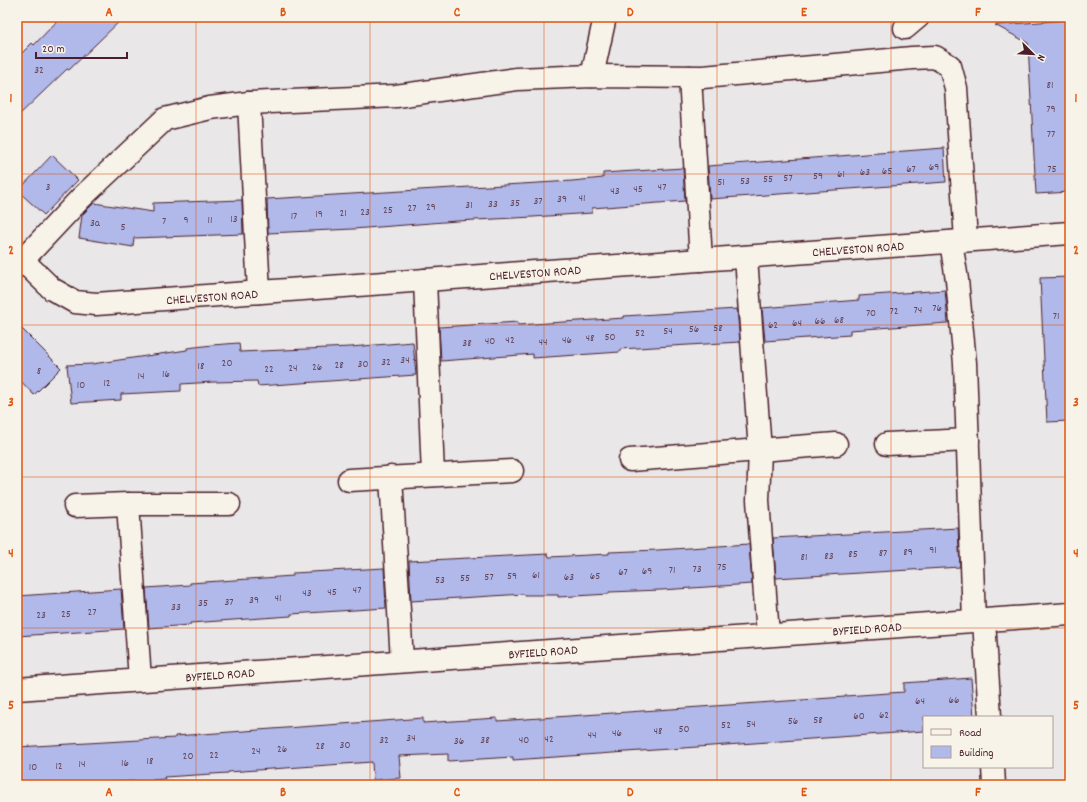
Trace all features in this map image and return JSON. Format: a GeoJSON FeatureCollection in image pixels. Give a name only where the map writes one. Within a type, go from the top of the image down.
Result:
{"type":"FeatureCollection","features":[{"type":"Feature","properties":{"kind":"street"},"geometry":{"type":"LineString","coordinates":[[592,76],[605,17]]}},
{"type":"Feature","properties":{"kind":"street"},"geometry":{"type":"LineString","coordinates":[[19,260],[81,198],[165,119],[210,108],[249,103],[396,96],[517,79],[592,76],[703,77],[935,57],[950,66],[956,88],[959,241],[957,280],[965,363],[979,620],[990,716]]}},
{"type":"Feature","properties":{"kind":"street"},"geometry":{"type":"LineString","coordinates":[[690,77],[701,260]]}},
{"type":"Feature","properties":{"kind":"street"},"geometry":{"type":"LineString","coordinates":[[249,103],[259,292]]}},
{"type":"Feature","properties":{"kind":"street","name":"CHELVESTON ROAD"},"geometry":{"type":"LineString","coordinates":[[19,260],[52,289],[75,302],[96,304],[1070,233]]}},
{"type":"Feature","properties":{"kind":"street"},"geometry":{"type":"LineString","coordinates":[[746,257],[760,450],[758,500],[768,635]]}},
{"type":"Feature","properties":{"kind":"street"},"geometry":{"type":"LineString","coordinates":[[425,280],[433,475]]}},
{"type":"Feature","properties":{"kind":"street"},"geometry":{"type":"LineString","coordinates":[[887,444],[968,440]]}},
{"type":"Feature","properties":{"kind":"street"},"geometry":{"type":"LineString","coordinates":[[630,460],[836,444]]}},
{"type":"Feature","properties":{"kind":"street"},"geometry":{"type":"LineString","coordinates":[[349,480],[512,471]]}},
{"type":"Feature","properties":{"kind":"street"},"geometry":{"type":"LineString","coordinates":[[391,477],[402,661]]}},
{"type":"Feature","properties":{"kind":"street"},"geometry":{"type":"LineString","coordinates":[[75,506],[128,504],[229,504]]}},
{"type":"Feature","properties":{"kind":"street"},"geometry":{"type":"LineString","coordinates":[[128,504],[140,680]]}},
{"type":"Feature","properties":{"kind":"street","name":"BYFIELD ROAD"},"geometry":{"type":"LineString","coordinates":[[17,689],[1070,614]]}},
{"type":"Feature","properties":{"kind":"street"},"geometry":{"type":"LineString","coordinates":[[993,768],[994,785]]}},
{"type":"Feature","properties":{"kind":"building"},"geometry":{"type":"Polygon","coordinates":[[[61,17],[124,17],[17,117],[17,58],[32,43],[34,45],[61,17]]]}},
{"type":"Feature","properties":{"kind":"building"},"geometry":{"type":"Polygon","coordinates":[[[1069,20],[1070,192],[1036,194],[1028,43],[995,25],[1069,20]]]}},
{"type":"Feature","properties":{"kind":"building"},"geometry":{"type":"Polygon","coordinates":[[[944,148],[946,182],[710,199],[708,166],[944,148]]]}},
{"type":"Feature","properties":{"kind":"building"},"geometry":{"type":"Polygon","coordinates":[[[52,155],[78,180],[44,215],[18,191],[52,155]]]}},
{"type":"Feature","properties":{"kind":"building"},"geometry":{"type":"Polygon","coordinates":[[[683,168],[685,201],[592,208],[592,213],[353,229],[268,233],[267,199],[572,181],[603,178],[603,173],[683,168]]]}},
{"type":"Feature","properties":{"kind":"building"},"geometry":{"type":"Polygon","coordinates":[[[242,200],[243,234],[134,238],[133,247],[79,238],[82,215],[94,203],[153,212],[153,203],[242,200]]]}},
{"type":"Feature","properties":{"kind":"building"},"geometry":{"type":"Polygon","coordinates":[[[1070,277],[1070,421],[1047,422],[1040,278],[1070,277]]]}},
{"type":"Feature","properties":{"kind":"building"},"geometry":{"type":"Polygon","coordinates":[[[945,290],[948,323],[850,330],[850,335],[765,341],[762,308],[859,300],[859,296],[945,290]]]}},
{"type":"Feature","properties":{"kind":"building"},"geometry":{"type":"Polygon","coordinates":[[[737,309],[740,342],[620,349],[620,352],[533,358],[533,354],[441,361],[439,327],[518,322],[518,325],[624,318],[624,316],[737,309]]]}},
{"type":"Feature","properties":{"kind":"building"},"geometry":{"type":"Polygon","coordinates":[[[17,324],[61,368],[34,395],[17,377],[17,324]]]}},
{"type":"Feature","properties":{"kind":"building"},"geometry":{"type":"Polygon","coordinates":[[[413,342],[416,375],[258,386],[257,381],[181,384],[181,391],[121,394],[121,400],[71,403],[67,365],[92,364],[187,350],[187,348],[239,343],[240,352],[350,347],[413,342]]]}},
{"type":"Feature","properties":{"kind":"building"},"geometry":{"type":"Polygon","coordinates":[[[958,528],[960,567],[776,578],[773,538],[958,528]]]}},
{"type":"Feature","properties":{"kind":"building"},"geometry":{"type":"Polygon","coordinates":[[[749,544],[752,584],[609,592],[609,594],[558,597],[558,595],[524,594],[411,601],[409,561],[548,554],[549,557],[609,554],[609,552],[749,544]]]}},
{"type":"Feature","properties":{"kind":"building"},"geometry":{"type":"Polygon","coordinates":[[[384,568],[386,608],[291,614],[291,616],[190,623],[190,625],[149,628],[146,588],[190,585],[190,583],[293,576],[293,573],[384,568]]]}},
{"type":"Feature","properties":{"kind":"building"},"geometry":{"type":"Polygon","coordinates":[[[121,589],[124,629],[17,636],[17,596],[121,589]]]}},
{"type":"Feature","properties":{"kind":"building"},"geometry":{"type":"Polygon","coordinates":[[[971,678],[974,716],[923,716],[923,731],[513,760],[513,757],[448,761],[448,754],[399,756],[401,778],[373,780],[372,762],[164,777],[165,779],[138,781],[17,785],[17,747],[175,738],[175,736],[423,718],[423,723],[497,718],[497,721],[845,697],[904,692],[904,683],[971,678]]]}}]}
